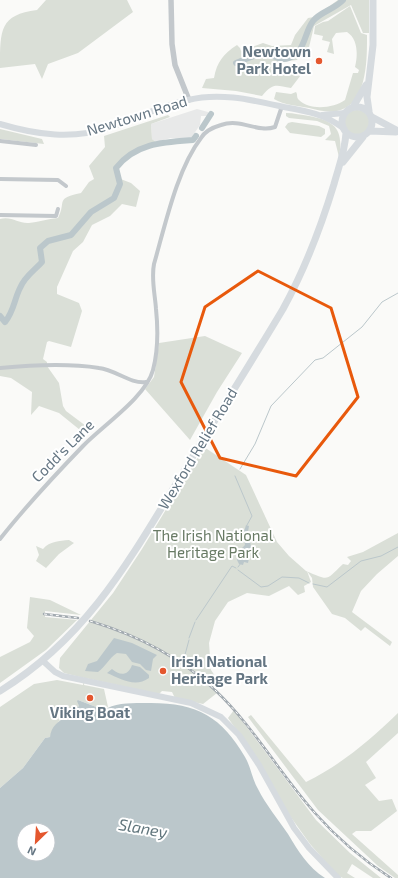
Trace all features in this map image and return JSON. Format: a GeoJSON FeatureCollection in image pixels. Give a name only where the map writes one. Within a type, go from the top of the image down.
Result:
{"type":"FeatureCollection","features":[{"type":"Feature","properties":{"kind":"highway"},"geometry":{"type":"LineString","coordinates":[[369,78],[353,107],[345,113],[342,120],[345,131],[354,137],[363,137],[370,132],[373,125],[367,97],[373,45],[373,0]]}},
{"type":"Feature","properties":{"kind":"highway"},"geometry":{"type":"LineString","coordinates":[[353,107],[363,108],[398,131]]}},
{"type":"Feature","properties":{"kind":"highway","name":"Wexford Relief Road"},"geometry":{"type":"LineString","coordinates":[[0,691],[22,678],[74,632],[114,584],[280,315],[297,284],[314,246],[345,148],[345,131]]}},
{"type":"Feature","properties":{"kind":"highway"},"geometry":{"type":"LineString","coordinates":[[370,132],[398,131]]}},
{"type":"Feature","properties":{"kind":"highway","name":"Wexford Relief Road"},"geometry":{"type":"LineString","coordinates":[[339,168],[351,150],[363,137]]}},
{"type":"Feature","properties":{"kind":"main road","name":"Newtown Road"},"geometry":{"type":"LineString","coordinates":[[0,124],[49,135],[87,133],[109,128],[163,107],[189,100],[213,97],[236,97],[322,115],[345,113]]}},
{"type":"Feature","properties":{"kind":"main road","name":"Newtown Road"},"geometry":{"type":"LineString","coordinates":[[322,115],[345,131]]}},
{"type":"Feature","properties":{"kind":"main road"},"geometry":{"type":"LineString","coordinates":[[42,661],[55,672],[63,676],[191,703],[221,717],[239,735],[302,838],[338,878]]}},
{"type":"Feature","properties":{"kind":"street"},"geometry":{"type":"LineString","coordinates":[[171,0],[172,44],[175,65],[189,100]]}},
{"type":"Feature","properties":{"kind":"street","name":"Codd's Lane"},"geometry":{"type":"LineString","coordinates":[[0,539],[27,505],[84,445],[134,398],[153,370],[156,344],[156,310],[152,272],[181,173],[201,138],[212,129],[230,122],[238,122],[267,129],[275,127],[282,106]]}},
{"type":"Feature","properties":{"kind":"street"},"geometry":{"type":"LineString","coordinates":[[0,141],[36,145]]}},
{"type":"Feature","properties":{"kind":"street"},"geometry":{"type":"LineString","coordinates":[[0,179],[58,180],[66,186]]}},
{"type":"Feature","properties":{"kind":"street"},"geometry":{"type":"LineString","coordinates":[[0,215],[56,216],[58,209]]}},
{"type":"Feature","properties":{"kind":"street"},"geometry":{"type":"LineString","coordinates":[[0,368],[85,366],[101,368],[140,383],[146,382]]}},
{"type":"Feature","properties":{"kind":"highlighted area"},"geometry":{"type":"Polygon","coordinates":[[[258,271],[331,308],[358,397],[296,476],[220,458],[181,382],[205,307],[258,271]]]}},
{"type":"Feature","properties":{"kind":"shaded area"},"geometry":{"type":"Polygon","coordinates":[[[197,109],[208,112],[208,116],[201,116],[200,125],[191,138],[171,138],[156,142],[152,139],[151,124],[197,109]]]}},
{"type":"Feature","properties":{"kind":"green space"},"geometry":{"type":"Polygon","coordinates":[[[46,0],[127,0],[133,12],[78,53],[48,64],[42,79],[35,64],[0,68],[2,34],[9,20],[25,12],[37,10],[46,0]]]}},
{"type":"Feature","properties":{"kind":"green space"},"geometry":{"type":"Polygon","coordinates":[[[338,0],[369,0],[369,33],[363,33],[351,5],[314,26],[307,56],[300,55],[297,60],[279,62],[270,69],[285,75],[294,63],[307,67],[291,88],[275,86],[269,89],[262,96],[236,91],[202,88],[206,79],[214,78],[217,67],[224,55],[237,45],[241,51],[263,43],[272,46],[291,45],[295,35],[308,18],[314,17],[338,0]]]}},
{"type":"Feature","properties":{"kind":"green space"},"geometry":{"type":"Polygon","coordinates":[[[350,6],[361,33],[367,35],[367,56],[364,79],[355,100],[347,107],[330,112],[282,103],[274,99],[276,92],[291,94],[296,92],[298,99],[309,106],[315,107],[335,105],[345,100],[353,73],[358,73],[359,70],[355,67],[357,52],[355,43],[351,35],[347,32],[336,33],[332,39],[334,54],[327,52],[330,42],[322,40],[323,36],[314,34],[315,26],[328,21],[350,6]]]}},
{"type":"Feature","properties":{"kind":"green space"},"geometry":{"type":"Polygon","coordinates":[[[357,110],[366,114],[370,123],[366,132],[357,136],[348,132],[344,123],[348,114],[357,110]]]}},
{"type":"Feature","properties":{"kind":"green space"},"geometry":{"type":"Polygon","coordinates":[[[286,113],[318,118],[336,128],[340,139],[339,157],[335,141],[325,140],[331,134],[329,126],[317,121],[289,118],[286,116],[286,113]]]}},
{"type":"Feature","properties":{"kind":"green space"},"geometry":{"type":"Polygon","coordinates":[[[168,115],[170,117],[151,124],[152,139],[157,143],[132,153],[116,168],[118,178],[131,183],[140,191],[136,207],[122,204],[110,216],[92,225],[83,242],[73,251],[57,287],[57,294],[79,303],[82,311],[71,347],[49,341],[47,342],[43,359],[47,362],[47,366],[59,383],[63,406],[66,411],[90,429],[80,430],[59,413],[39,406],[31,415],[32,392],[11,378],[0,376],[0,219],[8,218],[29,223],[58,218],[64,199],[81,193],[89,182],[94,179],[89,166],[105,147],[104,136],[168,115]]]}},
{"type":"Feature","properties":{"kind":"green space"},"geometry":{"type":"Polygon","coordinates":[[[292,122],[319,126],[325,129],[325,134],[321,137],[290,133],[285,127],[288,123],[292,122]]]}},
{"type":"Feature","properties":{"kind":"green space"},"geometry":{"type":"Polygon","coordinates":[[[0,129],[42,139],[44,144],[0,139],[0,129]]]}},
{"type":"Feature","properties":{"kind":"green space"},"geometry":{"type":"Polygon","coordinates":[[[205,336],[242,353],[217,392],[190,440],[145,389],[154,377],[159,343],[205,336]]]}},
{"type":"Feature","properties":{"kind":"green space","name":"The Irish National Heritage Park"},"geometry":{"type":"Polygon","coordinates":[[[204,447],[246,475],[277,542],[289,556],[307,571],[311,582],[304,586],[305,592],[298,595],[289,586],[269,596],[247,593],[228,602],[215,621],[209,643],[211,670],[217,679],[217,686],[213,689],[217,693],[203,704],[175,698],[172,692],[162,691],[159,694],[85,678],[84,685],[104,689],[108,707],[104,710],[78,700],[79,706],[74,710],[70,710],[68,705],[66,708],[67,716],[59,721],[50,737],[45,738],[23,768],[0,788],[0,707],[34,684],[57,680],[83,685],[84,678],[64,673],[59,668],[60,658],[113,593],[142,549],[204,447]]]}},
{"type":"Feature","properties":{"kind":"green space"},"geometry":{"type":"Polygon","coordinates":[[[398,533],[398,556],[377,574],[361,591],[352,612],[392,642],[390,646],[365,627],[361,631],[345,618],[332,614],[313,587],[312,578],[307,572],[319,577],[327,578],[343,564],[348,565],[351,561],[347,557],[363,552],[398,533]]]}},
{"type":"Feature","properties":{"kind":"green space"},"geometry":{"type":"Polygon","coordinates":[[[69,540],[74,543],[59,554],[46,568],[36,561],[39,555],[36,546],[43,549],[52,543],[69,540]]]}},
{"type":"Feature","properties":{"kind":"green space"},"geometry":{"type":"Polygon","coordinates":[[[30,597],[50,600],[81,615],[45,611],[45,617],[77,620],[46,650],[0,683],[0,657],[30,642],[34,636],[27,628],[30,597]]]}},
{"type":"Feature","properties":{"kind":"green space"},"geometry":{"type":"Polygon","coordinates":[[[234,710],[316,820],[350,853],[381,878],[373,878],[352,864],[347,873],[355,878],[343,878],[338,876],[310,844],[285,809],[258,760],[228,718],[234,710]]]}},
{"type":"Feature","properties":{"kind":"green space"},"geometry":{"type":"Polygon","coordinates":[[[398,713],[398,733],[366,762],[376,778],[365,785],[379,801],[392,799],[397,811],[371,831],[356,831],[352,834],[398,875],[398,878],[395,878],[378,866],[318,810],[248,717],[251,715],[306,782],[331,768],[355,751],[398,713]]]}},
{"type":"Feature","properties":{"kind":"water"},"geometry":{"type":"Polygon","coordinates":[[[246,525],[249,526],[247,537],[250,539],[251,549],[248,563],[244,562],[243,565],[239,564],[237,560],[240,550],[245,545],[243,535],[246,525]]]}},
{"type":"Feature","properties":{"kind":"water"},"geometry":{"type":"Polygon","coordinates":[[[114,638],[132,643],[157,655],[153,659],[151,671],[146,670],[140,664],[132,662],[126,654],[117,653],[98,672],[85,671],[88,664],[97,661],[114,638]]]}},
{"type":"Feature","properties":{"kind":"water"},"geometry":{"type":"Polygon","coordinates":[[[132,665],[140,667],[149,675],[149,678],[144,681],[128,682],[107,673],[112,669],[118,673],[124,674],[132,665]]]}},
{"type":"Feature","properties":{"kind":"water","name":"Slaney"},"geometry":{"type":"Polygon","coordinates":[[[78,700],[104,710],[120,704],[167,704],[182,706],[207,715],[217,722],[236,743],[245,757],[256,785],[268,806],[308,864],[325,878],[0,878],[0,788],[23,768],[45,738],[50,737],[56,724],[67,716],[67,705],[70,710],[74,710],[79,706],[78,700]]]}},
{"type":"Feature","properties":{"kind":"waterway"},"geometry":{"type":"LineString","coordinates":[[236,63],[261,54],[268,54],[282,59],[289,58],[298,52],[313,21],[343,0]]}},
{"type":"Feature","properties":{"kind":"waterway"},"geometry":{"type":"LineString","coordinates":[[202,128],[211,114]]}},
{"type":"Feature","properties":{"kind":"waterway"},"geometry":{"type":"LineString","coordinates":[[0,316],[5,322],[10,314],[22,284],[42,262],[40,248],[48,241],[71,235],[91,212],[114,198],[120,184],[116,168],[124,160],[132,153],[151,145],[193,140],[196,136]]}},
{"type":"Feature","properties":{"kind":"waterway"},"geometry":{"type":"LineString","coordinates":[[240,469],[255,444],[271,406],[315,360],[323,358],[362,327],[382,302],[398,293]]}},
{"type":"Feature","properties":{"kind":"waterway"},"geometry":{"type":"LineString","coordinates":[[235,476],[252,516],[247,525]]}},
{"type":"Feature","properties":{"kind":"waterway"},"geometry":{"type":"LineString","coordinates":[[313,584],[327,587],[361,561],[381,556],[398,547]]}},
{"type":"Feature","properties":{"kind":"waterway"},"geometry":{"type":"LineString","coordinates":[[238,567],[241,563]]}},
{"type":"Feature","properties":{"kind":"waterway"},"geometry":{"type":"LineString","coordinates":[[196,620],[232,566],[236,568]]}},
{"type":"Feature","properties":{"kind":"waterway"},"geometry":{"type":"LineString","coordinates":[[238,570],[261,587],[268,586],[282,577],[299,578],[309,583]]}},
{"type":"Feature","properties":{"kind":"waterway"},"geometry":{"type":"LineString","coordinates":[[189,638],[195,622]]}},
{"type":"Feature","properties":{"kind":"waterway"},"geometry":{"type":"LineString","coordinates":[[183,662],[189,640]]}},
{"type":"Feature","properties":{"kind":"railway"},"geometry":{"type":"LineString","coordinates":[[44,614],[78,618]]}},
{"type":"Feature","properties":{"kind":"railway"},"geometry":{"type":"LineString","coordinates":[[90,621],[124,633],[157,648],[202,679],[216,691],[243,720],[290,783],[323,822],[370,864],[391,878]]}},
{"type":"Feature","properties":{"kind":"place","name":"Newtown Park Hotel"},"geometry":{"type":"Point","coordinates":[319,61]}},
{"type":"Feature","properties":{"kind":"place","name":"Irish National Heritage Park"},"geometry":{"type":"Point","coordinates":[163,671]}},
{"type":"Feature","properties":{"kind":"place","name":"Viking Boat"},"geometry":{"type":"Point","coordinates":[90,698]}}]}
